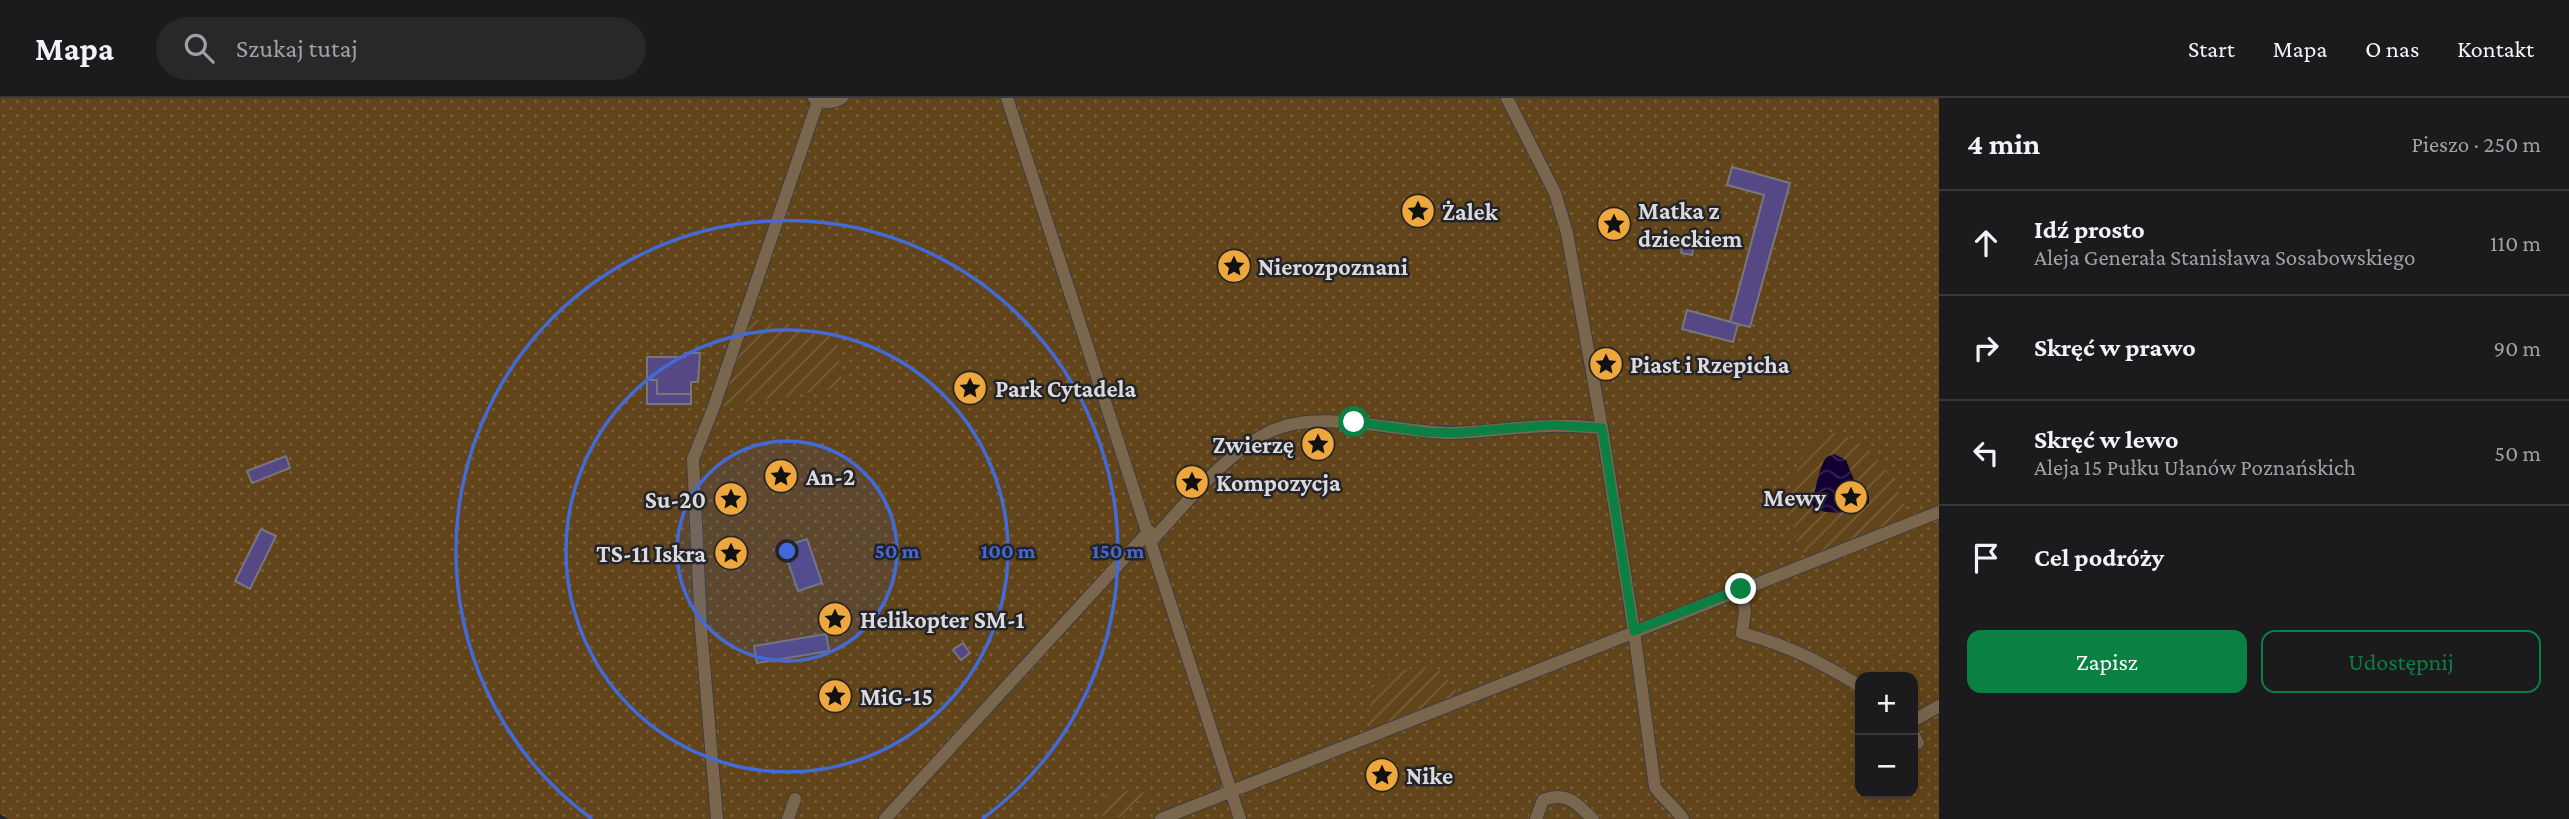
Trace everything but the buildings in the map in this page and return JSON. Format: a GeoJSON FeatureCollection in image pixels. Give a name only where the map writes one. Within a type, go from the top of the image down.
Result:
{"type":"FeatureCollection","features":[{"type":"Feature","properties":{"kind":"street"},"geometry":{"type":"LineString","coordinates":[[716,819],[701,628],[693,459],[713,409],[816,99],[835,102],[842,98]]}},
{"type":"Feature","properties":{"kind":"street"},"geometry":{"type":"LineString","coordinates":[[1007,98],[1240,819]]}},
{"type":"Feature","properties":{"kind":"street"},"geometry":{"type":"LineString","coordinates":[[1507,98],[1555,193],[1567,233],[1602,428],[1655,787],[1683,819]]}},
{"type":"Feature","properties":{"kind":"street"},"geometry":{"type":"LineString","coordinates":[[885,819],[1150,536],[1225,463],[1269,432],[1307,422],[1354,422],[1426,432],[1456,433],[1551,425],[1602,428]]}},
{"type":"Feature","properties":{"kind":"street"},"geometry":{"type":"LineString","coordinates":[[1161,819],[1939,512]]}},
{"type":"Feature","properties":{"kind":"street"},"geometry":{"type":"LineString","coordinates":[[1741,589],[1745,611],[1742,632],[1811,657],[1855,683]]}},
{"type":"Feature","properties":{"kind":"street"},"geometry":{"type":"LineString","coordinates":[[1918,718],[1939,706]]}},
{"type":"Feature","properties":{"kind":"street"},"geometry":{"type":"LineString","coordinates":[[1536,819],[1543,800],[1554,796],[1565,797],[1576,803],[1593,819]]}},
{"type":"Feature","properties":{"kind":"street"},"geometry":{"type":"LineString","coordinates":[[788,819],[794,799]]}},
{"type":"Feature","properties":{"kind":"shaded area","name":"Park Cytadela"},"geometry":{"type":"Polygon","coordinates":[[[0,98],[1939,98],[1939,819],[8,819],[0,814],[0,98]]]}},
{"type":"Feature","properties":{"kind":"shaded area"},"geometry":{"type":"Polygon","coordinates":[[[749,318],[837,337],[842,387],[718,407],[749,318]]]}},
{"type":"Feature","properties":{"kind":"shaded area"},"geometry":{"type":"Polygon","coordinates":[[[1831,432],[1858,442],[1870,452],[1889,475],[1909,516],[1807,557],[1797,543],[1787,495],[1807,449],[1821,435],[1831,432]]]}},
{"type":"Feature","properties":{"kind":"shaded area"},"geometry":{"type":"Polygon","coordinates":[[[1436,667],[1459,694],[1372,728],[1369,721],[1371,686],[1385,680],[1385,677],[1407,669],[1436,667]]]}},
{"type":"Feature","properties":{"kind":"shaded area"},"geometry":{"type":"Polygon","coordinates":[[[1122,790],[1150,793],[1148,799],[1136,802],[1123,817],[1108,817],[1095,813],[1106,794],[1122,790]]]}},
{"type":"Feature","properties":{"kind":"water"},"geometry":{"type":"Polygon","coordinates":[[[1834,454],[1846,460],[1854,480],[1869,496],[1869,503],[1858,510],[1833,513],[1813,507],[1822,464],[1827,457],[1834,454]]]}},
{"type":"Feature","properties":{"kind":"place","name":"Żalek"},"geometry":{"type":"Point","coordinates":[1418,211]}},
{"type":"Feature","properties":{"kind":"place","name":"Matka z dzieckiem"},"geometry":{"type":"Point","coordinates":[1614,224]}},
{"type":"Feature","properties":{"kind":"place","name":"Nierozpoznani"},"geometry":{"type":"Point","coordinates":[1234,266]}},
{"type":"Feature","properties":{"kind":"place","name":"Piast i Rzepicha"},"geometry":{"type":"Point","coordinates":[1606,364]}},
{"type":"Feature","properties":{"kind":"place","name":"Park Cytadela"},"geometry":{"type":"Point","coordinates":[970,388]}},
{"type":"Feature","properties":{"kind":"place","name":"Zwierzę"},"geometry":{"type":"Point","coordinates":[1318,444]}},
{"type":"Feature","properties":{"kind":"place","name":"An-2"},"geometry":{"type":"Point","coordinates":[781,476]}},
{"type":"Feature","properties":{"kind":"place","name":"Kompozycja"},"geometry":{"type":"Point","coordinates":[1192,482]}},
{"type":"Feature","properties":{"kind":"place","name":"Mewy"},"geometry":{"type":"Point","coordinates":[1851,497]}},
{"type":"Feature","properties":{"kind":"place","name":"Su-20"},"geometry":{"type":"Point","coordinates":[731,499]}},
{"type":"Feature","properties":{"kind":"place","name":"TS-11 Iskra"},"geometry":{"type":"Point","coordinates":[731,553]}},
{"type":"Feature","properties":{"kind":"place","name":"Helikopter SM-1"},"geometry":{"type":"Point","coordinates":[835,619]}},
{"type":"Feature","properties":{"kind":"place","name":"MiG-15"},"geometry":{"type":"Point","coordinates":[835,696]}},
{"type":"Feature","properties":{"kind":"place","name":"Nike"},"geometry":{"type":"Point","coordinates":[1382,775]}},
{"type":"Feature","properties":{"kind":"route"},"geometry":{"type":"LineString","coordinates":[[1354,422],[1426,432],[1456,433],[1551,425],[1602,428],[1634,631],[1741,589]]}}]}
